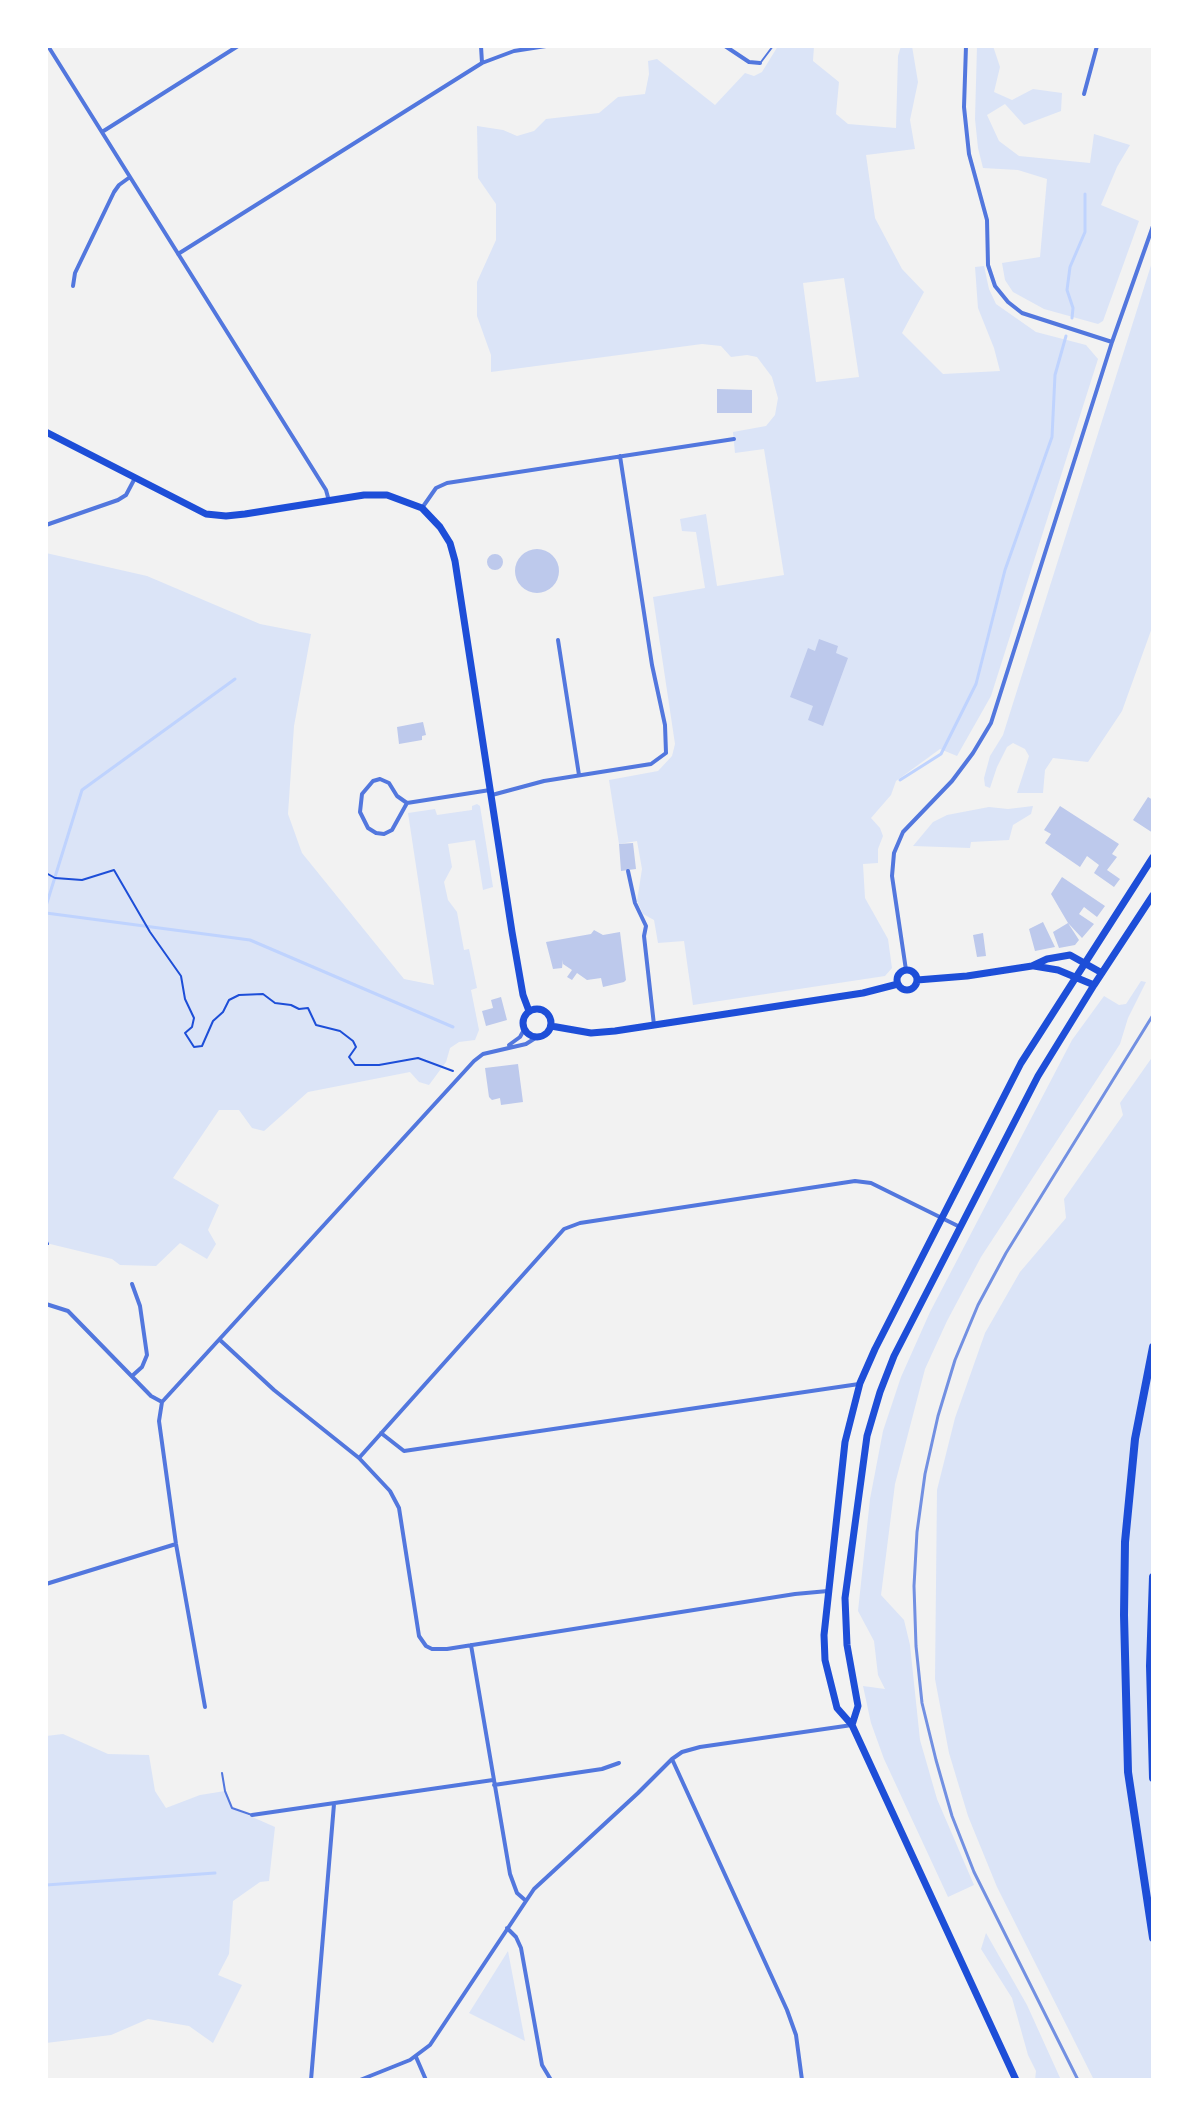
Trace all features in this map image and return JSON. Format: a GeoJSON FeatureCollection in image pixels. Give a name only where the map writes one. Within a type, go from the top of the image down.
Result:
{"type":"FeatureCollection","features":[{"type":"Feature","properties":{"kind":"highway"},"geometry":{"type":"LineString","coordinates":[[1153,1347],[1135,1439],[1125,1542],[1124,1615],[1128,1772],[1153,1938]]}},
{"type":"Feature","properties":{"kind":"highway"},"geometry":{"type":"LineString","coordinates":[[1153,1577],[1150,1666],[1153,1778]]}},
{"type":"Feature","properties":{"kind":"main road"},"geometry":{"type":"LineString","coordinates":[[46,432],[206,514],[226,516],[387,495],[422,508],[440,527],[450,543],[455,561],[523,995],[529,1011]]}},
{"type":"Feature","properties":{"kind":"main road"},"geometry":{"type":"LineString","coordinates":[[1016,2080],[852,1725],[837,1708],[825,1660],[828,1591],[845,1442],[860,1383],[875,1349],[1021,1063],[1153,857]]}},
{"type":"Feature","properties":{"kind":"main road"},"geometry":{"type":"LineString","coordinates":[[852,1725],[858,1706],[847,1645],[845,1598],[867,1436],[880,1392],[894,1356],[1038,1076],[1153,895]]}},
{"type":"Feature","properties":{"kind":"main road"},"geometry":{"type":"LineString","coordinates":[[917,980],[1032,966],[1047,959],[1070,955],[1102,973]]}},
{"type":"Feature","properties":{"kind":"main road"},"geometry":{"type":"LineString","coordinates":[[1032,966],[1058,970],[1094,985]]}},
{"type":"Feature","properties":{"kind":"main road"},"geometry":{"type":"LineString","coordinates":[[906,970],[915,974],[917,980],[910,990],[901,989],[898,984],[899,975],[906,970]]}},
{"type":"Feature","properties":{"kind":"main road"},"geometry":{"type":"LineString","coordinates":[[551,1026],[591,1033],[854,995],[898,984]]}},
{"type":"Feature","properties":{"kind":"main road"},"geometry":{"type":"LineString","coordinates":[[529,1011],[545,1011],[551,1018],[551,1026],[544,1035],[530,1035],[525,1028],[524,1019],[529,1011]]}},
{"type":"Feature","properties":{"kind":"street"},"geometry":{"type":"LineString","coordinates":[[48,46],[326,490],[329,501]]}},
{"type":"Feature","properties":{"kind":"street"},"geometry":{"type":"LineString","coordinates":[[102,132],[238,46]]}},
{"type":"Feature","properties":{"kind":"street"},"geometry":{"type":"LineString","coordinates":[[481,46],[482,63]]}},
{"type":"Feature","properties":{"kind":"street"},"geometry":{"type":"LineString","coordinates":[[178,254],[482,63],[514,51],[546,46]]}},
{"type":"Feature","properties":{"kind":"street"},"geometry":{"type":"LineString","coordinates":[[725,46],[749,62],[760,63]]}},
{"type":"Feature","properties":{"kind":"street"},"geometry":{"type":"LineString","coordinates":[[966,46],[964,107],[969,154],[987,220],[988,265],[995,286],[1022,313],[1112,342]]}},
{"type":"Feature","properties":{"kind":"street"},"geometry":{"type":"LineString","coordinates":[[1084,94],[1097,46]]}},
{"type":"Feature","properties":{"kind":"street"},"geometry":{"type":"LineString","coordinates":[[73,286],[75,273],[114,192],[130,177]]}},
{"type":"Feature","properties":{"kind":"street"},"geometry":{"type":"LineString","coordinates":[[906,970],[892,876],[894,853],[903,832],[952,781],[991,723],[1112,342],[1153,226]]}},
{"type":"Feature","properties":{"kind":"street"},"geometry":{"type":"LineString","coordinates":[[422,508],[436,488],[447,483],[734,439]]}},
{"type":"Feature","properties":{"kind":"street"},"geometry":{"type":"LineString","coordinates":[[407,803],[392,830],[384,834],[368,828],[360,812],[362,794],[367,786],[380,779],[389,783],[397,796],[407,803],[491,792],[658,761],[666,753],[667,734],[652,665],[620,456]]}},
{"type":"Feature","properties":{"kind":"street"},"geometry":{"type":"LineString","coordinates":[[46,525],[118,500],[126,495],[135,478]]}},
{"type":"Feature","properties":{"kind":"street"},"geometry":{"type":"LineString","coordinates":[[558,640],[579,775]]}},
{"type":"Feature","properties":{"kind":"street"},"geometry":{"type":"LineString","coordinates":[[628,871],[635,903],[646,926],[644,936],[654,1025]]}},
{"type":"Feature","properties":{"kind":"street"},"geometry":{"type":"LineString","coordinates":[[507,1047],[520,1037],[525,1028]]}},
{"type":"Feature","properties":{"kind":"street"},"geometry":{"type":"LineString","coordinates":[[205,1707],[176,1544],[159,1421],[162,1402],[474,1061],[483,1054],[526,1044],[537,1037]]}},
{"type":"Feature","properties":{"kind":"street"},"geometry":{"type":"LineString","coordinates":[[359,1458],[564,1229],[580,1223],[855,1181],[871,1183],[961,1227]]}},
{"type":"Feature","properties":{"kind":"street"},"geometry":{"type":"LineString","coordinates":[[132,1284],[140,1306],[147,1355],[142,1367],[132,1376]]}},
{"type":"Feature","properties":{"kind":"street"},"geometry":{"type":"LineString","coordinates":[[46,1304],[68,1311],[151,1396],[162,1402]]}},
{"type":"Feature","properties":{"kind":"street"},"geometry":{"type":"LineString","coordinates":[[220,1340],[284,1398],[359,1458],[397,1501],[418,1628],[422,1641],[432,1649],[828,1591]]}},
{"type":"Feature","properties":{"kind":"street"},"geometry":{"type":"LineString","coordinates":[[381,1433],[404,1451],[860,1383]]}},
{"type":"Feature","properties":{"kind":"street"},"geometry":{"type":"LineString","coordinates":[[46,1584],[176,1544]]}},
{"type":"Feature","properties":{"kind":"street"},"geometry":{"type":"LineString","coordinates":[[471,1645],[510,1874],[517,1893],[525,1900]]}},
{"type":"Feature","properties":{"kind":"street"},"geometry":{"type":"LineString","coordinates":[[360,2080],[416,2057],[435,2039],[525,1900],[545,1877],[672,1759],[682,1752],[700,1747],[852,1725]]}},
{"type":"Feature","properties":{"kind":"street"},"geometry":{"type":"LineString","coordinates":[[672,1759],[787,2010],[796,2035],[802,2080]]}},
{"type":"Feature","properties":{"kind":"street"},"geometry":{"type":"LineString","coordinates":[[252,1815],[602,1769],[619,1763]]}},
{"type":"Feature","properties":{"kind":"street"},"geometry":{"type":"LineString","coordinates":[[311,2080],[334,1804]]}},
{"type":"Feature","properties":{"kind":"street"},"geometry":{"type":"LineString","coordinates":[[507,1928],[521,1948],[542,2065],[551,2080]]}},
{"type":"Feature","properties":{"kind":"street"},"geometry":{"type":"LineString","coordinates":[[416,2057],[426,2080]]}},
{"type":"Feature","properties":{"kind":"lane"},"geometry":{"type":"LineString","coordinates":[[760,63],[773,46]]}},
{"type":"Feature","properties":{"kind":"lane"},"geometry":{"type":"LineString","coordinates":[[222,1773],[232,1808],[252,1815]]}},
{"type":"Feature","properties":{"kind":"path"},"geometry":{"type":"LineString","coordinates":[[46,873],[55,878],[82,880],[114,870],[150,932],[181,976],[185,999],[194,1018],[192,1027],[185,1033],[194,1047],[202,1046],[213,1021],[223,1012],[229,1000],[239,995],[263,994],[275,1003],[308,1008],[316,1025],[340,1031],[356,1047],[349,1057],[355,1065],[379,1065],[418,1058],[448,1068]]}},
{"type":"Feature","properties":{"kind":"shaded area"},"geometry":{"type":"Polygon","coordinates":[[[778,46],[814,46],[813,61],[839,82],[836,114],[848,124],[896,128],[898,56],[901,46],[912,46],[918,82],[910,120],[915,149],[866,155],[875,218],[902,269],[924,292],[902,333],[943,374],[1000,371],[978,308],[975,267],[984,266],[996,304],[1036,332],[1086,345],[1098,359],[991,696],[957,756],[940,749],[896,781],[891,795],[871,818],[883,836],[878,849],[878,863],[863,864],[865,898],[888,939],[892,968],[885,976],[693,1005],[684,941],[658,943],[654,920],[643,914],[637,901],[642,869],[637,841],[619,844],[609,780],[658,771],[672,756],[675,744],[653,597],[705,588],[696,532],[682,531],[680,519],[706,514],[717,586],[784,575],[764,449],[735,453],[733,432],[766,426],[775,415],[778,398],[772,377],[757,357],[731,357],[721,346],[702,344],[491,372],[491,355],[477,316],[477,282],[496,240],[496,204],[478,178],[477,126],[503,130],[517,136],[534,131],[546,119],[599,113],[618,97],[645,94],[648,61],[657,59],[715,105],[745,73],[754,76],[762,72],[778,46]],[[844,278],[803,283],[816,382],[859,377],[844,278]]]}},
{"type":"Feature","properties":{"kind":"shaded area"},"geometry":{"type":"Polygon","coordinates":[[[977,46],[993,46],[1000,67],[994,92],[1012,100],[1033,89],[1062,93],[1061,111],[1024,125],[1005,104],[987,115],[999,141],[1019,156],[1090,163],[1094,134],[1130,145],[1101,205],[1139,221],[1103,321],[1098,324],[1044,309],[1013,292],[1005,280],[1002,263],[1040,257],[1047,179],[1018,170],[983,168],[975,119],[977,46]]]}},
{"type":"Feature","properties":{"kind":"shaded area"},"geometry":{"type":"Polygon","coordinates":[[[1153,259],[1153,625],[1122,711],[1088,762],[1053,758],[1045,770],[1043,793],[1017,793],[1029,756],[1025,749],[1013,743],[1007,747],[990,788],[985,786],[984,778],[990,756],[1003,735],[1153,259]]]}},
{"type":"Feature","properties":{"kind":"shaded area"},"geometry":{"type":"Polygon","coordinates":[[[46,553],[147,576],[260,624],[311,634],[294,726],[288,814],[302,853],[404,979],[434,985],[408,813],[435,809],[437,815],[472,810],[472,806],[477,804],[480,806],[493,887],[483,890],[475,840],[448,844],[452,867],[444,882],[448,900],[457,912],[464,950],[469,949],[477,988],[471,990],[479,1030],[475,1040],[459,1042],[450,1048],[446,1062],[429,1085],[419,1082],[410,1072],[308,1092],[264,1131],[252,1128],[239,1110],[219,1110],[173,1178],[219,1205],[208,1230],[216,1244],[207,1259],[180,1243],[156,1266],[120,1265],[112,1259],[46,1243],[46,553]]]}},
{"type":"Feature","properties":{"kind":"shaded area"},"geometry":{"type":"Polygon","coordinates":[[[1033,806],[1031,814],[1013,825],[1009,840],[971,842],[970,848],[913,846],[933,822],[947,815],[989,807],[1008,809],[1033,806]]]}},
{"type":"Feature","properties":{"kind":"shaded area"},"geometry":{"type":"Polygon","coordinates":[[[1141,981],[1146,982],[1128,1018],[1120,1044],[981,1257],[947,1321],[925,1369],[895,1484],[881,1595],[904,1620],[910,1645],[920,1740],[937,1799],[974,1885],[948,1897],[884,1759],[871,1723],[863,1686],[885,1689],[878,1675],[874,1641],[858,1611],[870,1499],[883,1431],[901,1377],[930,1312],[1072,1040],[1104,996],[1119,1005],[1126,1004],[1141,981]]]}},
{"type":"Feature","properties":{"kind":"shaded area"},"geometry":{"type":"Polygon","coordinates":[[[1153,1056],[1153,2080],[1094,2080],[997,1887],[968,1816],[949,1753],[935,1679],[937,1490],[955,1418],[985,1333],[1020,1272],[1066,1218],[1064,1199],[1123,1115],[1120,1103],[1153,1056]]]}},
{"type":"Feature","properties":{"kind":"shaded area"},"geometry":{"type":"Polygon","coordinates":[[[63,1734],[108,1754],[149,1755],[155,1791],[166,1808],[200,1795],[225,1791],[232,1808],[275,1827],[269,1881],[260,1882],[233,1901],[229,1954],[218,1975],[242,1985],[213,2043],[189,2026],[148,2019],[111,2035],[46,2043],[46,1736],[63,1734]]]}},
{"type":"Feature","properties":{"kind":"shaded area"},"geometry":{"type":"Polygon","coordinates":[[[986,1933],[1027,2005],[1061,2080],[1035,2080],[1036,2071],[1028,2055],[1012,1998],[981,1949],[986,1933]]]}},
{"type":"Feature","properties":{"kind":"shaded area"},"geometry":{"type":"Polygon","coordinates":[[[508,1951],[525,2041],[469,2013],[508,1951]]]}},
{"type":"Feature","properties":{"kind":"building"},"geometry":{"type":"Polygon","coordinates":[[[717,389],[752,390],[752,413],[717,413],[717,389]]]}},
{"type":"Feature","properties":{"kind":"building"},"geometry":{"type":"Polygon","coordinates":[[[537,549],[552,556],[559,571],[552,586],[537,593],[522,586],[515,571],[522,556],[537,549]]]}},
{"type":"Feature","properties":{"kind":"building"},"geometry":{"type":"Polygon","coordinates":[[[495,554],[503,562],[495,570],[487,562],[495,554]]]}},
{"type":"Feature","properties":{"kind":"building"},"geometry":{"type":"Polygon","coordinates":[[[819,639],[838,646],[836,653],[848,658],[823,726],[808,720],[813,706],[790,697],[808,648],[815,651],[819,639]]]}},
{"type":"Feature","properties":{"kind":"building"},"geometry":{"type":"Polygon","coordinates":[[[423,722],[426,735],[422,736],[422,740],[399,744],[397,727],[423,722]]]}},
{"type":"Feature","properties":{"kind":"building"},"geometry":{"type":"Polygon","coordinates":[[[1148,797],[1153,800],[1153,833],[1133,820],[1148,797]]]}},
{"type":"Feature","properties":{"kind":"building"},"geometry":{"type":"Polygon","coordinates":[[[1060,806],[1119,844],[1112,854],[1117,857],[1107,870],[1120,879],[1114,887],[1094,873],[1099,865],[1087,856],[1080,867],[1045,843],[1051,834],[1044,830],[1060,806]]]}},
{"type":"Feature","properties":{"kind":"building"},"geometry":{"type":"Polygon","coordinates":[[[633,843],[636,869],[621,871],[619,844],[633,843]]]}},
{"type":"Feature","properties":{"kind":"building"},"geometry":{"type":"Polygon","coordinates":[[[1062,877],[1105,906],[1097,917],[1084,907],[1079,914],[1094,924],[1082,938],[1068,923],[1051,894],[1062,877]]]}},
{"type":"Feature","properties":{"kind":"building"},"geometry":{"type":"Polygon","coordinates":[[[1043,922],[1055,947],[1035,951],[1029,929],[1043,922]]]}},
{"type":"Feature","properties":{"kind":"building"},"geometry":{"type":"Polygon","coordinates":[[[1068,923],[1079,940],[1075,945],[1059,948],[1053,932],[1068,923]]]}},
{"type":"Feature","properties":{"kind":"building"},"geometry":{"type":"Polygon","coordinates":[[[594,930],[603,935],[620,932],[624,982],[603,987],[601,978],[587,980],[577,973],[572,980],[567,977],[572,970],[563,964],[563,960],[562,968],[553,969],[546,942],[591,934],[594,930]]]}},
{"type":"Feature","properties":{"kind":"building"},"geometry":{"type":"Polygon","coordinates":[[[983,933],[986,956],[977,957],[973,935],[983,933]]]}},
{"type":"Feature","properties":{"kind":"building"},"geometry":{"type":"Polygon","coordinates":[[[501,997],[507,1020],[486,1026],[482,1011],[493,1008],[491,1000],[501,997]]]}},
{"type":"Feature","properties":{"kind":"building"},"geometry":{"type":"Polygon","coordinates":[[[518,1064],[523,1102],[501,1105],[500,1098],[492,1100],[485,1068],[518,1064]]]}},
{"type":"Feature","properties":{"kind":"waterway"},"geometry":{"type":"LineString","coordinates":[[1072,318],[1073,308],[1067,290],[1070,267],[1085,232],[1085,194]]}},
{"type":"Feature","properties":{"kind":"waterway"},"geometry":{"type":"LineString","coordinates":[[900,780],[941,754],[976,684],[1005,570],[1052,437],[1055,375],[1066,336]]}},
{"type":"Feature","properties":{"kind":"waterway"},"geometry":{"type":"LineString","coordinates":[[46,906],[82,790],[235,679]]}},
{"type":"Feature","properties":{"kind":"waterway"},"geometry":{"type":"LineString","coordinates":[[46,913],[250,940],[453,1027]]}},
{"type":"Feature","properties":{"kind":"waterway"},"geometry":{"type":"LineString","coordinates":[[46,1885],[215,1873]]}},
{"type":"Feature","properties":{"kind":"railway"},"geometry":{"type":"LineString","coordinates":[[1078,2080],[974,1872],[952,1816],[922,1703],[914,1586],[917,1532],[925,1474],[938,1416],[955,1360],[978,1305],[1006,1253],[1153,1015]]}}]}
